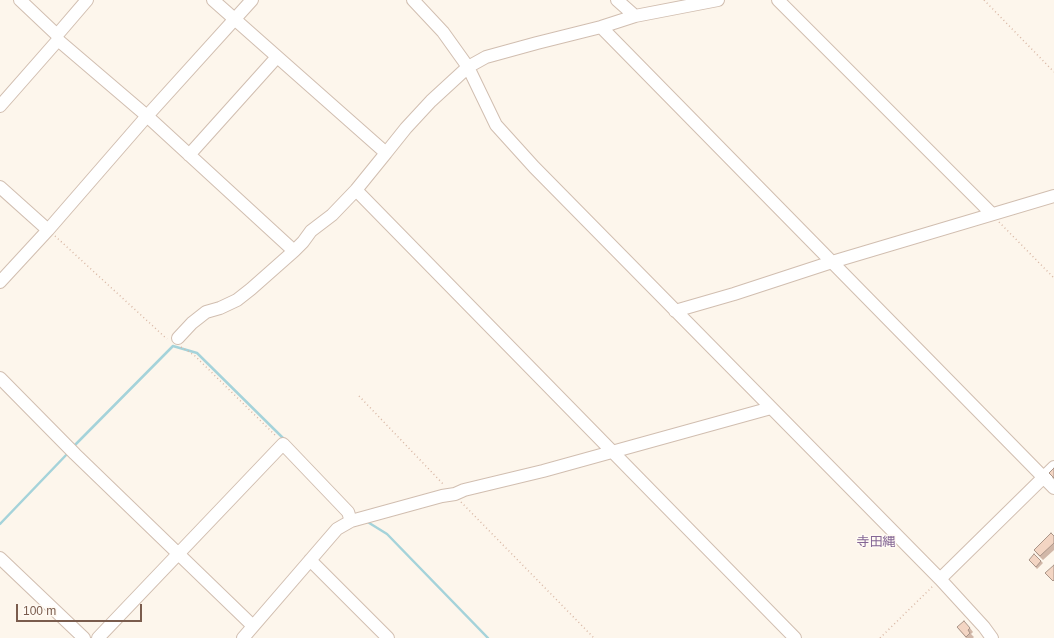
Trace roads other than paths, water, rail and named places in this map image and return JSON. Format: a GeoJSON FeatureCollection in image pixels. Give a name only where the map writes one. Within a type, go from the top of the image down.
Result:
{"type":"FeatureCollection","features":[{"type":"Feature","properties":{"kind":"street"},"geometry":{"type":"LineString","coordinates":[[20,0],[57,37],[147,116],[294,251]]}},
{"type":"Feature","properties":{"kind":"street"},"geometry":{"type":"LineString","coordinates":[[0,106],[87,0]]}},
{"type":"Feature","properties":{"kind":"street"},"geometry":{"type":"LineString","coordinates":[[213,0],[386,153]]}},
{"type":"Feature","properties":{"kind":"street"},"geometry":{"type":"LineString","coordinates":[[0,282],[252,0]]}},
{"type":"Feature","properties":{"kind":"street"},"geometry":{"type":"LineString","coordinates":[[413,0],[443,32],[468,67],[496,125],[534,167],[940,579],[984,627],[992,638]]}},
{"type":"Feature","properties":{"kind":"street"},"geometry":{"type":"LineString","coordinates":[[617,0],[635,16]]}},
{"type":"Feature","properties":{"kind":"street"},"geometry":{"type":"LineString","coordinates":[[174,341],[192,323],[206,312],[220,308],[247,292],[294,251],[311,231],[332,215],[356,190],[406,128],[431,101],[468,67],[486,57],[601,27],[635,16],[718,0]]}},
{"type":"Feature","properties":{"kind":"street"},"geometry":{"type":"LineString","coordinates":[[778,0],[992,214]]}},
{"type":"Feature","properties":{"kind":"street"},"geometry":{"type":"LineString","coordinates":[[601,27],[1054,488]]}},
{"type":"Feature","properties":{"kind":"street"},"geometry":{"type":"LineString","coordinates":[[189,155],[277,58]]}},
{"type":"Feature","properties":{"kind":"street"},"geometry":{"type":"LineString","coordinates":[[0,187],[48,230]]}},
{"type":"Feature","properties":{"kind":"street"},"geometry":{"type":"LineString","coordinates":[[356,190],[794,638]]}},
{"type":"Feature","properties":{"kind":"street"},"geometry":{"type":"LineString","coordinates":[[675,311],[734,294],[832,262],[1054,196]]}},
{"type":"Feature","properties":{"kind":"street"},"geometry":{"type":"LineString","coordinates":[[0,378],[75,454],[253,626]]}},
{"type":"Feature","properties":{"kind":"street"},"geometry":{"type":"LineString","coordinates":[[243,638],[337,529],[351,521],[771,408]]}},
{"type":"Feature","properties":{"kind":"street"},"geometry":{"type":"LineString","coordinates":[[98,638],[283,444],[348,512],[351,521]]}},
{"type":"Feature","properties":{"kind":"street"},"geometry":{"type":"LineString","coordinates":[[940,579],[1054,467]]}},
{"type":"Feature","properties":{"kind":"street"},"geometry":{"type":"LineString","coordinates":[[0,558],[84,638]]}},
{"type":"Feature","properties":{"kind":"street"},"geometry":{"type":"LineString","coordinates":[[310,560],[388,638]]}},
{"type":"Feature","properties":{"kind":"waterway"},"geometry":{"type":"LineString","coordinates":[[73,447],[173,346],[197,353],[285,440]]}},
{"type":"Feature","properties":{"kind":"waterway"},"geometry":{"type":"LineString","coordinates":[[0,524],[69,452]]}},
{"type":"Feature","properties":{"kind":"waterway"},"geometry":{"type":"LineString","coordinates":[[366,521],[387,534],[488,638]]}},
{"type":"Feature","properties":{"kind":"district","name":"寺田縄"},"geometry":{"type":"Point","coordinates":[876,542]}}]}
